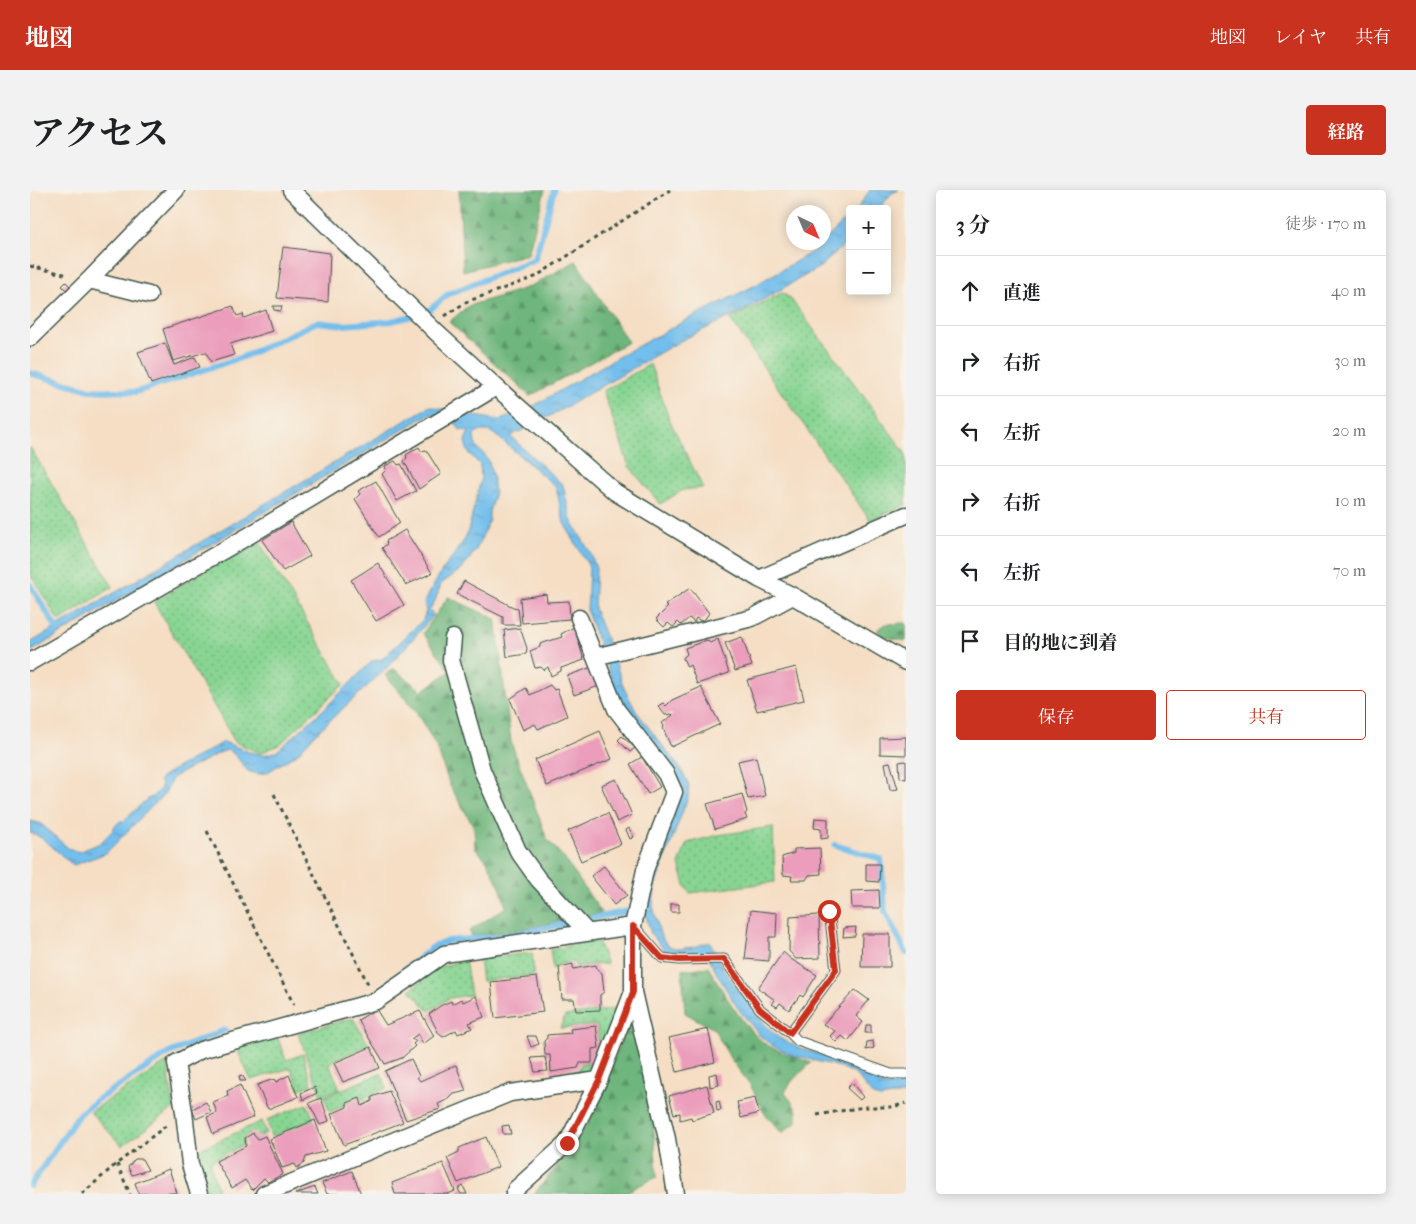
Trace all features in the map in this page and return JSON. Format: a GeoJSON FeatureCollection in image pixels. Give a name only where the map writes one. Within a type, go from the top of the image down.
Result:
{"type":"FeatureCollection","features":[{"type":"Feature","properties":{"kind":"street"},"geometry":{"type":"LineString","coordinates":[[30,338],[176,190]]}},
{"type":"Feature","properties":{"kind":"street"},"geometry":{"type":"LineString","coordinates":[[291,190],[437,333],[615,492],[759,579],[906,662]]}},
{"type":"Feature","properties":{"kind":"street"},"geometry":{"type":"LineString","coordinates":[[89,280],[148,295]]}},
{"type":"Feature","properties":{"kind":"street"},"geometry":{"type":"LineString","coordinates":[[30,662],[250,535],[496,387]]}},
{"type":"Feature","properties":{"kind":"street"},"geometry":{"type":"LineString","coordinates":[[759,579],[906,514]]}},
{"type":"Feature","properties":{"kind":"street"},"geometry":{"type":"LineString","coordinates":[[595,657],[752,618],[792,596]]}},
{"type":"Feature","properties":{"kind":"street"},"geometry":{"type":"LineString","coordinates":[[579,618],[616,710],[666,774],[674,792],[645,870],[633,926],[633,992],[667,1139],[676,1194]]}},
{"type":"Feature","properties":{"kind":"street"},"geometry":{"type":"LineString","coordinates":[[453,638],[451,660],[482,770],[518,851],[538,879],[587,932]]}},
{"type":"Feature","properties":{"kind":"street"},"geometry":{"type":"LineString","coordinates":[[199,1194],[190,1164],[176,1063],[201,1050],[376,1001],[444,954],[633,926]]}},
{"type":"Feature","properties":{"kind":"street"},"geometry":{"type":"LineString","coordinates":[[514,1194],[516,1189],[567,1143],[599,1080],[633,992]]}},
{"type":"Feature","properties":{"kind":"street"},"geometry":{"type":"LineString","coordinates":[[264,1194],[510,1093],[599,1080]]}},
{"type":"Feature","properties":{"kind":"lane"},"geometry":{"type":"LineString","coordinates":[[790,1033],[836,970],[829,911]]}},
{"type":"Feature","properties":{"kind":"lane"},"geometry":{"type":"LineString","coordinates":[[633,926],[662,958],[679,960],[724,959],[760,1009],[798,1041],[881,1071],[891,1074],[906,1074]]}},
{"type":"Feature","properties":{"kind":"path"},"geometry":{"type":"LineString","coordinates":[[437,333],[442,318],[466,302],[535,277],[670,190]]}},
{"type":"Feature","properties":{"kind":"path"},"geometry":{"type":"LineString","coordinates":[[30,266],[89,280]]}},
{"type":"Feature","properties":{"kind":"path"},"geometry":{"type":"LineString","coordinates":[[274,794],[376,1001]]}},
{"type":"Feature","properties":{"kind":"path"},"geometry":{"type":"LineString","coordinates":[[207,831],[302,1022]]}},
{"type":"Feature","properties":{"kind":"path"},"geometry":{"type":"LineString","coordinates":[[817,1115],[864,1106],[893,1107],[906,1103]]}},
{"type":"Feature","properties":{"kind":"path"},"geometry":{"type":"LineString","coordinates":[[82,1194],[184,1112]]}},
{"type":"Feature","properties":{"kind":"path"},"geometry":{"type":"LineString","coordinates":[[117,1164],[130,1194]]}},
{"type":"Feature","properties":{"kind":"green space"},"geometry":{"type":"Polygon","coordinates":[[[459,190],[545,190],[528,254],[463,271],[459,190]]]}},
{"type":"Feature","properties":{"kind":"green space"},"geometry":{"type":"Polygon","coordinates":[[[576,261],[628,342],[530,396],[449,322],[468,306],[529,287],[576,261]]]}},
{"type":"Feature","properties":{"kind":"green space"},"geometry":{"type":"Polygon","coordinates":[[[782,293],[790,298],[906,454],[906,505],[870,520],[730,319],[782,293]]]}},
{"type":"Feature","properties":{"kind":"green space"},"geometry":{"type":"Polygon","coordinates":[[[650,364],[669,419],[703,488],[683,490],[660,504],[629,466],[603,391],[650,364]]]}},
{"type":"Feature","properties":{"kind":"green space"},"geometry":{"type":"Polygon","coordinates":[[[30,447],[113,587],[59,621],[30,574],[30,447]]]}},
{"type":"Feature","properties":{"kind":"green space"},"geometry":{"type":"Polygon","coordinates":[[[257,538],[344,684],[279,745],[260,753],[235,742],[154,602],[257,538]]]}},
{"type":"Feature","properties":{"kind":"green space"},"geometry":{"type":"Polygon","coordinates":[[[448,597],[496,619],[511,742],[547,839],[564,858],[602,913],[512,931],[472,936],[469,931],[506,907],[500,887],[487,861],[475,848],[474,827],[450,786],[437,748],[417,713],[385,675],[393,668],[422,691],[450,671],[423,633],[448,597]]]}},
{"type":"Feature","properties":{"kind":"green space"},"geometry":{"type":"Polygon","coordinates":[[[906,623],[906,641],[882,636],[877,630],[886,624],[906,623]]]}},
{"type":"Feature","properties":{"kind":"green space"},"geometry":{"type":"Polygon","coordinates":[[[773,827],[775,882],[690,893],[685,885],[679,864],[687,843],[718,835],[773,827]]]}},
{"type":"Feature","properties":{"kind":"green space"},"geometry":{"type":"Polygon","coordinates":[[[597,939],[607,964],[576,967],[574,962],[560,964],[553,969],[550,950],[597,939]]]}},
{"type":"Feature","properties":{"kind":"green space"},"geometry":{"type":"Polygon","coordinates":[[[532,953],[534,975],[482,981],[479,959],[532,953]]]}},
{"type":"Feature","properties":{"kind":"green space"},"geometry":{"type":"Polygon","coordinates":[[[465,960],[471,995],[450,998],[429,1011],[410,990],[437,968],[465,960]]]}},
{"type":"Feature","properties":{"kind":"green space"},"geometry":{"type":"Polygon","coordinates":[[[708,967],[734,1009],[759,1039],[777,1050],[811,1063],[792,1081],[785,1092],[797,1110],[797,1122],[782,1133],[764,1113],[751,1086],[730,1058],[714,1029],[685,1013],[682,970],[708,967]]]}},
{"type":"Feature","properties":{"kind":"green space"},"geometry":{"type":"Polygon","coordinates":[[[620,1008],[598,1061],[586,1074],[552,1078],[554,1073],[579,1070],[581,1064],[594,1063],[593,1050],[600,1049],[597,1025],[560,1028],[565,1016],[620,1008]]]}},
{"type":"Feature","properties":{"kind":"green space"},"geometry":{"type":"Polygon","coordinates":[[[353,1018],[369,1045],[329,1063],[340,1089],[321,1096],[298,1033],[353,1018]]]}},
{"type":"Feature","properties":{"kind":"green space"},"geometry":{"type":"Polygon","coordinates":[[[627,1025],[636,1029],[652,1101],[657,1177],[622,1194],[534,1194],[573,1146],[592,1116],[627,1025]]]}},
{"type":"Feature","properties":{"kind":"green space"},"geometry":{"type":"Polygon","coordinates":[[[277,1036],[286,1060],[303,1054],[312,1085],[299,1089],[291,1068],[251,1080],[235,1045],[277,1036]]]}},
{"type":"Feature","properties":{"kind":"green space"},"geometry":{"type":"Polygon","coordinates":[[[167,1062],[174,1108],[122,1146],[90,1112],[167,1062]]]}},
{"type":"Feature","properties":{"kind":"green space"},"geometry":{"type":"Polygon","coordinates":[[[381,1073],[387,1088],[362,1100],[361,1096],[346,1102],[345,1105],[330,1112],[324,1097],[381,1073]]]}},
{"type":"Feature","properties":{"kind":"green space"},"geometry":{"type":"Polygon","coordinates":[[[307,1104],[314,1119],[271,1137],[267,1120],[307,1104]]]}},
{"type":"Feature","properties":{"kind":"green space"},"geometry":{"type":"Polygon","coordinates":[[[262,1121],[266,1133],[259,1137],[253,1131],[244,1137],[243,1145],[210,1162],[219,1194],[207,1194],[198,1150],[262,1121]]]}},
{"type":"Feature","properties":{"kind":"water"},"geometry":{"type":"Polygon","coordinates":[[[870,190],[899,190],[892,193],[882,205],[860,205],[870,190]]]}},
{"type":"Feature","properties":{"kind":"water"},"geometry":{"type":"Polygon","coordinates":[[[846,220],[846,244],[820,267],[745,310],[682,340],[538,423],[510,436],[563,485],[571,520],[591,554],[596,569],[594,608],[623,686],[636,711],[682,771],[689,785],[688,797],[655,886],[653,906],[660,934],[667,945],[677,949],[710,942],[724,971],[767,1027],[779,1038],[800,1048],[868,1070],[877,1082],[887,1086],[906,1083],[906,1094],[880,1098],[873,1096],[855,1074],[840,1067],[792,1055],[773,1046],[760,1036],[737,1007],[707,954],[679,956],[666,952],[651,934],[644,909],[647,888],[679,799],[681,787],[662,757],[621,703],[587,612],[589,567],[564,523],[556,487],[489,431],[478,431],[474,436],[476,446],[489,462],[495,492],[489,512],[489,521],[477,548],[463,568],[441,584],[435,601],[429,610],[434,615],[385,670],[314,735],[297,754],[266,773],[258,774],[248,771],[234,754],[228,750],[221,752],[173,777],[165,793],[106,853],[74,865],[42,838],[30,833],[30,821],[40,823],[68,848],[79,852],[100,843],[120,821],[124,821],[161,788],[159,780],[169,772],[224,742],[249,752],[263,755],[276,752],[323,710],[372,661],[382,659],[423,620],[426,611],[424,603],[440,574],[465,539],[481,479],[480,465],[468,452],[465,441],[469,431],[460,430],[457,424],[433,414],[426,416],[30,652],[30,643],[430,406],[500,420],[525,411],[616,358],[752,287],[814,250],[831,250],[831,234],[846,220]]]}},
{"type":"Feature","properties":{"kind":"building"},"geometry":{"type":"Polygon","coordinates":[[[283,247],[330,253],[328,302],[277,298],[283,247]]]}},
{"type":"Feature","properties":{"kind":"building"},"geometry":{"type":"Polygon","coordinates":[[[66,282],[70,286],[66,290],[62,286],[66,282]]]}},
{"type":"Feature","properties":{"kind":"building"},"geometry":{"type":"Polygon","coordinates":[[[233,306],[237,316],[243,314],[244,318],[266,310],[272,331],[230,344],[234,355],[211,362],[206,352],[173,361],[163,329],[233,306]]]}},
{"type":"Feature","properties":{"kind":"building"},"geometry":{"type":"Polygon","coordinates":[[[273,306],[282,306],[281,311],[274,310],[273,306]]]}},
{"type":"Feature","properties":{"kind":"building"},"geometry":{"type":"Polygon","coordinates":[[[165,343],[174,365],[195,357],[200,367],[151,384],[138,352],[165,343]]]}},
{"type":"Feature","properties":{"kind":"building"},"geometry":{"type":"Polygon","coordinates":[[[419,447],[421,451],[426,450],[441,474],[419,489],[404,461],[407,458],[406,455],[419,447]]]}},
{"type":"Feature","properties":{"kind":"building"},"geometry":{"type":"Polygon","coordinates":[[[395,461],[398,465],[401,464],[416,491],[397,501],[382,474],[386,470],[385,466],[395,461]]]}},
{"type":"Feature","properties":{"kind":"building"},"geometry":{"type":"Polygon","coordinates":[[[376,481],[400,523],[379,537],[355,499],[360,494],[358,491],[376,481]]]}},
{"type":"Feature","properties":{"kind":"building"},"geometry":{"type":"Polygon","coordinates":[[[291,522],[310,556],[283,571],[262,540],[291,522]]]}},
{"type":"Feature","properties":{"kind":"building"},"geometry":{"type":"Polygon","coordinates":[[[405,530],[432,573],[406,585],[382,548],[387,544],[386,541],[405,530]]]}},
{"type":"Feature","properties":{"kind":"building"},"geometry":{"type":"Polygon","coordinates":[[[378,563],[404,605],[376,621],[351,580],[378,563]]]}},
{"type":"Feature","properties":{"kind":"building"},"geometry":{"type":"Polygon","coordinates":[[[464,581],[518,608],[520,625],[503,625],[503,617],[457,594],[464,581]]]}},
{"type":"Feature","properties":{"kind":"building"},"geometry":{"type":"Polygon","coordinates":[[[690,588],[709,613],[705,619],[701,621],[696,618],[694,622],[689,618],[681,625],[678,622],[673,627],[668,623],[664,627],[656,619],[668,607],[665,605],[690,588]]]}},
{"type":"Feature","properties":{"kind":"building"},"geometry":{"type":"Polygon","coordinates":[[[546,594],[547,602],[569,601],[570,619],[522,623],[520,598],[546,594]]]}},
{"type":"Feature","properties":{"kind":"building"},"geometry":{"type":"Polygon","coordinates":[[[574,627],[584,660],[561,668],[561,671],[551,676],[548,667],[544,670],[541,667],[535,668],[530,651],[540,647],[540,644],[562,637],[561,634],[574,627]]]}},
{"type":"Feature","properties":{"kind":"building"},"geometry":{"type":"Polygon","coordinates":[[[520,628],[527,648],[526,654],[507,657],[504,630],[520,628]]]}},
{"type":"Feature","properties":{"kind":"building"},"geometry":{"type":"Polygon","coordinates":[[[742,637],[752,666],[735,671],[725,643],[742,637]]]}},
{"type":"Feature","properties":{"kind":"building"},"geometry":{"type":"Polygon","coordinates":[[[718,639],[729,673],[697,684],[690,665],[687,667],[683,658],[687,654],[685,648],[707,640],[710,643],[718,639]]]}},
{"type":"Feature","properties":{"kind":"building"},"geometry":{"type":"Polygon","coordinates":[[[592,667],[599,686],[574,695],[567,676],[592,667]]]}},
{"type":"Feature","properties":{"kind":"building"},"geometry":{"type":"Polygon","coordinates":[[[796,667],[804,700],[757,711],[747,680],[796,667]]]}},
{"type":"Feature","properties":{"kind":"building"},"geometry":{"type":"Polygon","coordinates":[[[550,685],[554,690],[557,689],[567,716],[538,729],[535,724],[523,730],[510,699],[526,688],[530,695],[550,685]]]}},
{"type":"Feature","properties":{"kind":"building"},"geometry":{"type":"Polygon","coordinates":[[[701,687],[720,724],[671,747],[662,723],[673,715],[665,715],[658,706],[663,703],[666,706],[672,700],[701,687]]]}},
{"type":"Feature","properties":{"kind":"building"},"geometry":{"type":"Polygon","coordinates":[[[600,731],[612,759],[547,786],[535,760],[600,731]]]}},
{"type":"Feature","properties":{"kind":"building"},"geometry":{"type":"Polygon","coordinates":[[[622,736],[635,748],[630,752],[618,740],[622,736]]]}},
{"type":"Feature","properties":{"kind":"building"},"geometry":{"type":"Polygon","coordinates":[[[906,737],[906,755],[880,754],[880,738],[906,737]]]}},
{"type":"Feature","properties":{"kind":"building"},"geometry":{"type":"Polygon","coordinates":[[[642,757],[660,787],[648,794],[630,764],[642,757]]]}},
{"type":"Feature","properties":{"kind":"building"},"geometry":{"type":"Polygon","coordinates":[[[756,757],[765,796],[748,799],[738,761],[756,757]]]}},
{"type":"Feature","properties":{"kind":"building"},"geometry":{"type":"Polygon","coordinates":[[[906,761],[906,779],[900,778],[899,762],[906,761]]]}},
{"type":"Feature","properties":{"kind":"building"},"geometry":{"type":"Polygon","coordinates":[[[890,762],[898,789],[890,790],[885,763],[890,762]]]}},
{"type":"Feature","properties":{"kind":"building"},"geometry":{"type":"Polygon","coordinates":[[[616,779],[632,815],[617,822],[601,785],[616,779]]]}},
{"type":"Feature","properties":{"kind":"building"},"geometry":{"type":"Polygon","coordinates":[[[742,794],[747,819],[715,829],[707,804],[742,794]]]}},
{"type":"Feature","properties":{"kind":"building"},"geometry":{"type":"Polygon","coordinates":[[[608,813],[621,844],[581,861],[568,831],[608,813]]]}},
{"type":"Feature","properties":{"kind":"building"},"geometry":{"type":"Polygon","coordinates":[[[815,818],[828,819],[828,838],[821,839],[821,829],[814,828],[815,818]]]}},
{"type":"Feature","properties":{"kind":"building"},"geometry":{"type":"Polygon","coordinates":[[[629,828],[634,837],[630,839],[626,830],[629,828]]]}},
{"type":"Feature","properties":{"kind":"building"},"geometry":{"type":"Polygon","coordinates":[[[820,848],[821,874],[809,875],[806,880],[791,880],[792,876],[783,875],[782,857],[794,853],[794,849],[820,848]]]}},
{"type":"Feature","properties":{"kind":"building"},"geometry":{"type":"Polygon","coordinates":[[[866,864],[880,864],[879,882],[866,881],[866,864]]]}},
{"type":"Feature","properties":{"kind":"building"},"geometry":{"type":"Polygon","coordinates":[[[604,866],[627,895],[614,905],[591,876],[604,866]]]}},
{"type":"Feature","properties":{"kind":"building"},"geometry":{"type":"Polygon","coordinates":[[[879,890],[880,908],[852,908],[851,891],[879,890]]]}},
{"type":"Feature","properties":{"kind":"building"},"geometry":{"type":"Polygon","coordinates":[[[671,904],[679,904],[679,912],[671,912],[671,904]]]}},
{"type":"Feature","properties":{"kind":"building"},"geometry":{"type":"Polygon","coordinates":[[[751,910],[777,913],[776,937],[769,937],[769,961],[745,959],[751,910]]]}},
{"type":"Feature","properties":{"kind":"building"},"geometry":{"type":"Polygon","coordinates":[[[819,915],[820,958],[796,959],[789,951],[790,917],[819,915]]]}},
{"type":"Feature","properties":{"kind":"building"},"geometry":{"type":"Polygon","coordinates":[[[856,927],[855,936],[843,937],[844,928],[856,927]]]}},
{"type":"Feature","properties":{"kind":"building"},"geometry":{"type":"Polygon","coordinates":[[[862,934],[890,934],[890,967],[861,967],[862,934]]]}},
{"type":"Feature","properties":{"kind":"building"},"geometry":{"type":"Polygon","coordinates":[[[783,952],[817,975],[803,997],[800,995],[789,1010],[780,1003],[777,1007],[772,1004],[775,1000],[758,988],[783,952]]]}},
{"type":"Feature","properties":{"kind":"building"},"geometry":{"type":"Polygon","coordinates":[[[573,964],[573,969],[596,965],[597,969],[602,973],[604,992],[600,995],[600,1010],[576,1011],[574,999],[562,999],[559,967],[573,964]]]}},
{"type":"Feature","properties":{"kind":"building"},"geometry":{"type":"Polygon","coordinates":[[[537,977],[543,1012],[495,1018],[491,982],[537,977]]]}},
{"type":"Feature","properties":{"kind":"building"},"geometry":{"type":"Polygon","coordinates":[[[855,990],[869,1000],[856,1016],[863,1022],[848,1041],[842,1036],[836,1042],[830,1036],[835,1031],[823,1024],[855,990]]]}},
{"type":"Feature","properties":{"kind":"building"},"geometry":{"type":"Polygon","coordinates":[[[476,996],[484,1017],[469,1023],[472,1028],[458,1034],[456,1030],[443,1037],[439,1034],[429,1014],[451,1001],[452,1004],[461,999],[463,1002],[476,996]]]}},
{"type":"Feature","properties":{"kind":"building"},"geometry":{"type":"Polygon","coordinates":[[[376,1009],[386,1025],[420,1011],[434,1036],[423,1044],[418,1034],[411,1039],[416,1041],[413,1044],[415,1046],[402,1058],[385,1064],[358,1020],[376,1009]]]}},
{"type":"Feature","properties":{"kind":"building"},"geometry":{"type":"Polygon","coordinates":[[[866,1025],[871,1025],[871,1033],[865,1033],[866,1025]]]}},
{"type":"Feature","properties":{"kind":"building"},"geometry":{"type":"Polygon","coordinates":[[[596,1026],[599,1048],[592,1049],[592,1063],[580,1063],[578,1068],[551,1072],[550,1055],[545,1055],[544,1041],[547,1035],[571,1033],[570,1029],[596,1026]]]}},
{"type":"Feature","properties":{"kind":"building"},"geometry":{"type":"Polygon","coordinates":[[[708,1029],[715,1062],[677,1072],[669,1038],[708,1029]]]}},
{"type":"Feature","properties":{"kind":"building"},"geometry":{"type":"Polygon","coordinates":[[[527,1036],[536,1036],[539,1044],[531,1047],[527,1036]]]}},
{"type":"Feature","properties":{"kind":"building"},"geometry":{"type":"Polygon","coordinates":[[[873,1041],[874,1048],[866,1050],[867,1042],[873,1041]]]}},
{"type":"Feature","properties":{"kind":"building"},"geometry":{"type":"Polygon","coordinates":[[[371,1047],[380,1068],[343,1082],[334,1063],[371,1047]]]}},
{"type":"Feature","properties":{"kind":"building"},"geometry":{"type":"Polygon","coordinates":[[[545,1057],[548,1071],[535,1072],[531,1058],[545,1057]]]}},
{"type":"Feature","properties":{"kind":"building"},"geometry":{"type":"Polygon","coordinates":[[[411,1059],[420,1081],[456,1065],[466,1091],[454,1094],[449,1099],[438,1104],[440,1109],[406,1120],[385,1071],[411,1059]]]}},
{"type":"Feature","properties":{"kind":"building"},"geometry":{"type":"Polygon","coordinates":[[[717,1073],[719,1085],[710,1087],[709,1075],[717,1073]]]}},
{"type":"Feature","properties":{"kind":"building"},"geometry":{"type":"Polygon","coordinates":[[[242,1075],[246,1081],[240,1081],[239,1076],[242,1075]]]}},
{"type":"Feature","properties":{"kind":"building"},"geometry":{"type":"Polygon","coordinates":[[[289,1075],[298,1097],[268,1109],[257,1085],[274,1079],[276,1082],[289,1075]]]}},
{"type":"Feature","properties":{"kind":"building"},"geometry":{"type":"Polygon","coordinates":[[[852,1083],[863,1097],[860,1100],[847,1088],[852,1083]]]}},
{"type":"Feature","properties":{"kind":"building"},"geometry":{"type":"Polygon","coordinates":[[[240,1085],[254,1117],[213,1134],[207,1117],[217,1113],[213,1102],[228,1096],[227,1091],[240,1085]]]}},
{"type":"Feature","properties":{"kind":"building"},"geometry":{"type":"Polygon","coordinates":[[[707,1085],[714,1113],[692,1120],[691,1117],[680,1120],[680,1113],[674,1114],[669,1096],[707,1085]]]}},
{"type":"Feature","properties":{"kind":"building"},"geometry":{"type":"Polygon","coordinates":[[[315,1087],[317,1093],[303,1100],[301,1093],[315,1087]]]}},
{"type":"Feature","properties":{"kind":"building"},"geometry":{"type":"Polygon","coordinates":[[[389,1091],[403,1122],[344,1145],[331,1114],[347,1107],[347,1103],[360,1098],[362,1106],[372,1101],[372,1097],[389,1091]]]}},
{"type":"Feature","properties":{"kind":"building"},"geometry":{"type":"Polygon","coordinates":[[[321,1098],[329,1121],[320,1125],[309,1103],[321,1098]]]}},
{"type":"Feature","properties":{"kind":"building"},"geometry":{"type":"Polygon","coordinates":[[[755,1098],[759,1113],[741,1118],[737,1102],[755,1098]]]}},
{"type":"Feature","properties":{"kind":"building"},"geometry":{"type":"Polygon","coordinates":[[[719,1101],[721,1110],[717,1111],[716,1102],[719,1101]]]}},
{"type":"Feature","properties":{"kind":"building"},"geometry":{"type":"Polygon","coordinates":[[[206,1102],[211,1112],[196,1119],[192,1109],[206,1102]]]}},
{"type":"Feature","properties":{"kind":"building"},"geometry":{"type":"Polygon","coordinates":[[[315,1120],[326,1151],[306,1157],[304,1163],[297,1168],[295,1164],[282,1168],[270,1139],[315,1120]]]}},
{"type":"Feature","properties":{"kind":"building"},"geometry":{"type":"Polygon","coordinates":[[[509,1125],[511,1134],[503,1134],[502,1126],[509,1125]]]}},
{"type":"Feature","properties":{"kind":"building"},"geometry":{"type":"Polygon","coordinates":[[[253,1133],[258,1139],[265,1136],[283,1174],[268,1182],[264,1178],[252,1190],[245,1180],[232,1188],[216,1161],[246,1146],[245,1138],[253,1133]]]}},
{"type":"Feature","properties":{"kind":"building"},"geometry":{"type":"Polygon","coordinates":[[[486,1137],[498,1167],[458,1183],[447,1158],[459,1152],[459,1148],[486,1137]]]}},
{"type":"Feature","properties":{"kind":"building"},"geometry":{"type":"Polygon","coordinates":[[[135,1159],[142,1159],[148,1170],[132,1175],[128,1167],[135,1159]]]}},
{"type":"Feature","properties":{"kind":"building"},"geometry":{"type":"Polygon","coordinates":[[[443,1163],[455,1191],[448,1194],[395,1194],[392,1183],[443,1163]]]}},
{"type":"Feature","properties":{"kind":"building"},"geometry":{"type":"Polygon","coordinates":[[[169,1169],[177,1193],[139,1194],[135,1183],[169,1169]]]}},
{"type":"Feature","properties":{"kind":"building"},"geometry":{"type":"Polygon","coordinates":[[[352,1171],[361,1194],[327,1194],[322,1183],[352,1171]]]}},
{"type":"Feature","properties":{"kind":"building"},"geometry":{"type":"Polygon","coordinates":[[[463,1186],[467,1194],[461,1194],[458,1189],[463,1186]]]}},
{"type":"Feature","properties":{"kind":"building"},"geometry":{"type":"Polygon","coordinates":[[[315,1187],[318,1194],[295,1194],[315,1187]]]}},
{"type":"Feature","properties":{"kind":"waterway"},"geometry":{"type":"LineString","coordinates":[[30,373],[90,390],[136,392],[243,357],[317,322],[344,325],[391,321],[426,313],[448,294],[535,259],[554,190]]}},
{"type":"Feature","properties":{"kind":"waterway"},"geometry":{"type":"LineString","coordinates":[[30,585],[56,627]]}},
{"type":"Feature","properties":{"kind":"waterway"},"geometry":{"type":"LineString","coordinates":[[835,845],[881,859],[885,911],[906,953]]}},
{"type":"Feature","properties":{"kind":"waterway"},"geometry":{"type":"LineString","coordinates":[[386,985],[433,947],[448,941],[505,936],[634,910]]}},
{"type":"Feature","properties":{"kind":"waterway"},"geometry":{"type":"LineString","coordinates":[[30,1186],[79,1114],[169,1053],[225,1030]]}},
{"type":"Feature","properties":{"kind":"route"},"geometry":{"type":"LineString","coordinates":[[567,1143],[599,1080],[633,992],[633,926],[662,958],[679,960],[724,959],[760,1009],[790,1033],[836,970],[829,911]]}}]}
